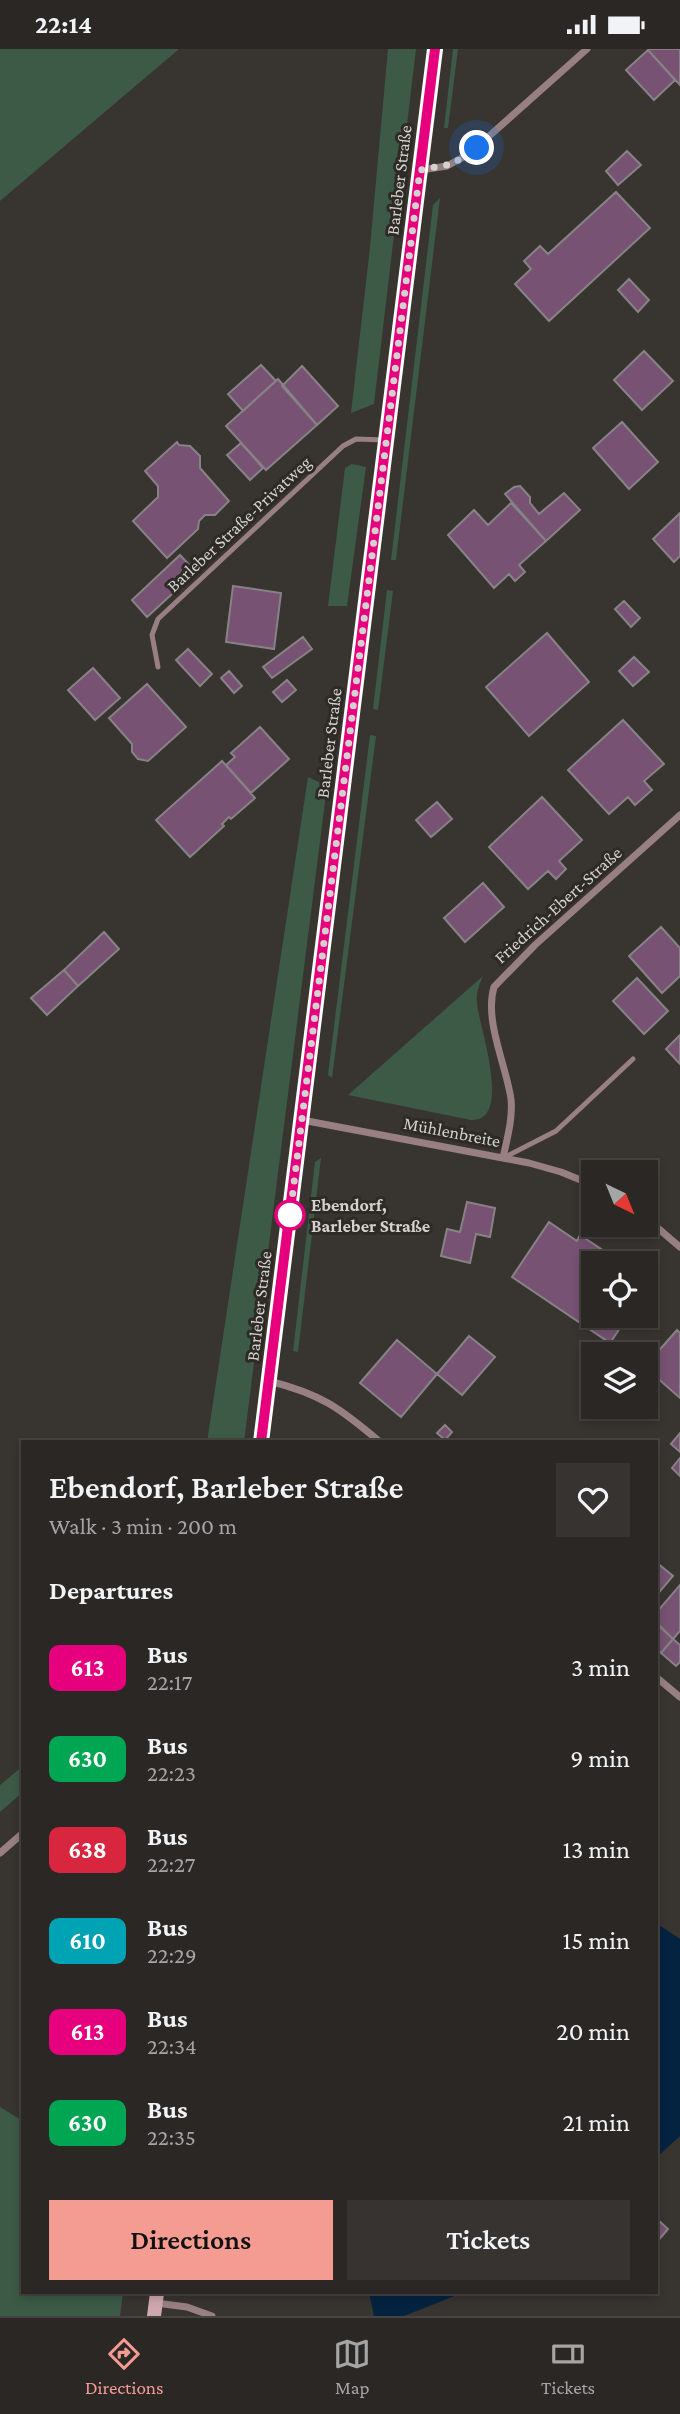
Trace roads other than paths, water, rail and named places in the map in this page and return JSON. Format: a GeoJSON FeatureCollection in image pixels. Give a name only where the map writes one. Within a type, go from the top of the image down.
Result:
{"type":"FeatureCollection","features":[{"type":"Feature","properties":{"kind":"main road","name":"Barleber Straße"},"geometry":{"type":"LineString","coordinates":[[261,1440],[435,49]]}},
{"type":"Feature","properties":{"kind":"street"},"geometry":{"type":"LineString","coordinates":[[420,170],[447,166],[469,154],[587,49]]}},
{"type":"Feature","properties":{"kind":"street","name":"Friedrich-Ebert-Straße"},"geometry":{"type":"LineString","coordinates":[[503,1158],[510,1126],[511,1101],[492,1010],[494,987],[536,945],[680,815]]}},
{"type":"Feature","properties":{"kind":"street","name":"Mühlenbreite"},"geometry":{"type":"LineString","coordinates":[[302,1120],[503,1158],[561,1172],[581,1180]]}},
{"type":"Feature","properties":{"kind":"street"},"geometry":{"type":"LineString","coordinates":[[658,1228],[680,1247]]}},
{"type":"Feature","properties":{"kind":"street"},"geometry":{"type":"LineString","coordinates":[[269,1381],[318,1396],[337,1406],[378,1440]]}},
{"type":"Feature","properties":{"kind":"street"},"geometry":{"type":"LineString","coordinates":[[658,1679],[680,1697]]}},
{"type":"Feature","properties":{"kind":"street"},"geometry":{"type":"LineString","coordinates":[[0,1853],[21,1835]]}},
{"type":"Feature","properties":{"kind":"street"},"geometry":{"type":"LineString","coordinates":[[156,2304],[187,2307],[212,2316]]}},
{"type":"Feature","properties":{"kind":"lane","name":"Barleber Straße-Privatweg"},"geometry":{"type":"LineString","coordinates":[[158,667],[152,635],[158,619],[344,446],[356,439],[386,440]]}},
{"type":"Feature","properties":{"kind":"lane"},"geometry":{"type":"LineString","coordinates":[[503,1158],[556,1131],[632,1059]]}},
{"type":"Feature","properties":{"kind":"water"},"geometry":{"type":"Polygon","coordinates":[[[658,1924],[680,1939],[680,2136],[658,2156],[658,1924]]]}},
{"type":"Feature","properties":{"kind":"water"},"geometry":{"type":"Polygon","coordinates":[[[369,2294],[459,2294],[404,2316],[374,2316],[369,2294]]]}},
{"type":"Feature","properties":{"kind":"place","name":"Ebendorf, Barleber Straße"},"geometry":{"type":"Point","coordinates":[290,1215]}}]}
